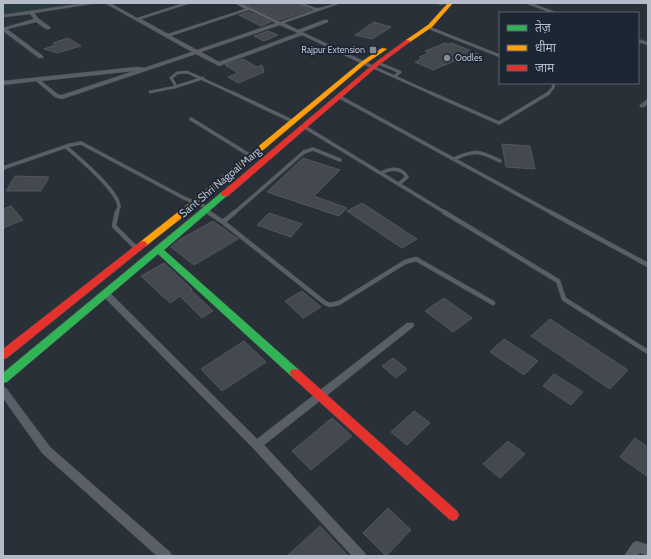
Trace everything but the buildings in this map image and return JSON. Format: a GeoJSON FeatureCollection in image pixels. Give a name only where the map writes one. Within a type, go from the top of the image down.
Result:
{"type":"FeatureCollection","features":[{"type":"Feature","properties":{"kind":"main road","name":"Sant Shri Nagpal Marg"},"geometry":{"type":"LineString","coordinates":[[3,378],[207,209],[375,65],[427,27],[444,3]]}},
{"type":"Feature","properties":{"kind":"main road","name":"Sant Shri Nagpal Marg"},"geometry":{"type":"LineString","coordinates":[[3,355],[195,203],[363,63],[421,24],[444,3]]}},
{"type":"Feature","properties":{"kind":"main road"},"geometry":{"type":"LineString","coordinates":[[166,226],[177,225],[180,229],[179,232]]}},
{"type":"Feature","properties":{"kind":"main road"},"geometry":{"type":"LineString","coordinates":[[158,249],[453,515]]}},
{"type":"Feature","properties":{"kind":"street"},"geometry":{"type":"LineString","coordinates":[[3,16],[95,3]]}},
{"type":"Feature","properties":{"kind":"street"},"geometry":{"type":"LineString","coordinates":[[107,3],[220,64],[326,21]]}},
{"type":"Feature","properties":{"kind":"street"},"geometry":{"type":"LineString","coordinates":[[137,20],[189,3]]}},
{"type":"Feature","properties":{"kind":"street"},"geometry":{"type":"LineString","coordinates":[[236,3],[363,63],[375,65]]}},
{"type":"Feature","properties":{"kind":"street"},"geometry":{"type":"LineString","coordinates":[[300,3],[318,10]]}},
{"type":"Feature","properties":{"kind":"street"},"geometry":{"type":"LineString","coordinates":[[38,80],[57,96],[69,96],[340,3]]}},
{"type":"Feature","properties":{"kind":"street"},"geometry":{"type":"LineString","coordinates":[[527,3],[553,12]]}},
{"type":"Feature","properties":{"kind":"street"},"geometry":{"type":"LineString","coordinates":[[167,36],[249,9]]}},
{"type":"Feature","properties":{"kind":"street"},"geometry":{"type":"LineString","coordinates":[[32,13],[37,20],[48,28]]}},
{"type":"Feature","properties":{"kind":"street"},"geometry":{"type":"LineString","coordinates":[[3,29],[37,20]]}},
{"type":"Feature","properties":{"kind":"street"},"geometry":{"type":"LineString","coordinates":[[3,29],[41,58]]}},
{"type":"Feature","properties":{"kind":"street"},"geometry":{"type":"LineString","coordinates":[[3,83],[38,80],[43,78],[84,73],[137,69],[144,70]]}},
{"type":"Feature","properties":{"kind":"street"},"geometry":{"type":"LineString","coordinates":[[642,106],[648,101]]}},
{"type":"Feature","properties":{"kind":"street"},"geometry":{"type":"LineString","coordinates":[[106,293],[257,445],[360,556]]}},
{"type":"Feature","properties":{"kind":"street"},"geometry":{"type":"LineString","coordinates":[[257,445],[410,325]]}},
{"type":"Feature","properties":{"kind":"street"},"geometry":{"type":"LineString","coordinates":[[3,391],[46,450],[166,556]]}},
{"type":"Feature","properties":{"kind":"street"},"geometry":{"type":"LineString","coordinates":[[630,556],[637,547],[648,551]]}},
{"type":"Feature","properties":{"kind":"lane"},"geometry":{"type":"LineString","coordinates":[[427,27],[499,56]]}},
{"type":"Feature","properties":{"kind":"lane"},"geometry":{"type":"LineString","coordinates":[[375,65],[400,72],[395,76]]}},
{"type":"Feature","properties":{"kind":"lane"},"geometry":{"type":"LineString","coordinates":[[375,65],[395,76],[499,123],[550,92],[554,84]]}},
{"type":"Feature","properties":{"kind":"lane"},"geometry":{"type":"LineString","coordinates":[[175,87],[175,84],[171,78],[177,73],[187,72],[203,78],[293,122]]}},
{"type":"Feature","properties":{"kind":"lane"},"geometry":{"type":"LineString","coordinates":[[150,92],[175,87],[203,78]]}},
{"type":"Feature","properties":{"kind":"lane"},"geometry":{"type":"LineString","coordinates":[[338,96],[648,265]]}},
{"type":"Feature","properties":{"kind":"lane"},"geometry":{"type":"LineString","coordinates":[[191,118],[251,156]]}},
{"type":"Feature","properties":{"kind":"lane"},"geometry":{"type":"LineString","coordinates":[[303,126],[558,281],[561,285],[560,293],[564,299],[648,352]]}},
{"type":"Feature","properties":{"kind":"lane"},"geometry":{"type":"LineString","coordinates":[[3,168],[76,144],[86,145],[207,209],[325,303],[330,305],[339,303],[406,262],[416,259],[493,303]]}},
{"type":"Feature","properties":{"kind":"lane"},"geometry":{"type":"LineString","coordinates":[[66,147],[90,167],[117,198],[119,207],[114,221],[114,226],[138,249]]}},
{"type":"Feature","properties":{"kind":"lane"},"geometry":{"type":"LineString","coordinates":[[223,222],[304,152],[313,149],[340,160]]}},
{"type":"Feature","properties":{"kind":"lane"},"geometry":{"type":"LineString","coordinates":[[454,159],[474,150],[500,161]]}},
{"type":"Feature","properties":{"kind":"lane"},"geometry":{"type":"LineString","coordinates":[[381,173],[393,168],[405,173],[407,177],[399,184]]}},
{"type":"Feature","properties":{"kind":"green space"},"geometry":{"type":"Polygon","coordinates":[[[3,3],[89,3],[3,18],[3,3]]]}},
{"type":"Feature","properties":{"kind":"traffic: fast"},"geometry":{"type":"LineString","coordinates":[[3,379],[225,194]]}},
{"type":"Feature","properties":{"kind":"traffic: fast"},"geometry":{"type":"LineString","coordinates":[[158,249],[295,373]]}},
{"type":"Feature","properties":{"kind":"traffic: slow"},"geometry":{"type":"LineString","coordinates":[[408,41],[430,26],[451,3]]}},
{"type":"Feature","properties":{"kind":"traffic: slow"},"geometry":{"type":"LineString","coordinates":[[143,244],[195,203],[363,63],[384,49]]}},
{"type":"Feature","properties":{"kind":"traffic: jam"},"geometry":{"type":"LineString","coordinates":[[225,194],[378,63],[408,41]]}},
{"type":"Feature","properties":{"kind":"traffic: jam"},"geometry":{"type":"LineString","coordinates":[[3,355],[143,244]]}},
{"type":"Feature","properties":{"kind":"traffic: jam"},"geometry":{"type":"LineString","coordinates":[[295,373],[453,515]]}},
{"type":"Feature","properties":{"kind":"place","name":"Rajpur Extension"},"geometry":{"type":"Point","coordinates":[373,50]}},
{"type":"Feature","properties":{"kind":"place","name":"Oodles"},"geometry":{"type":"Point","coordinates":[447,58]}}]}
